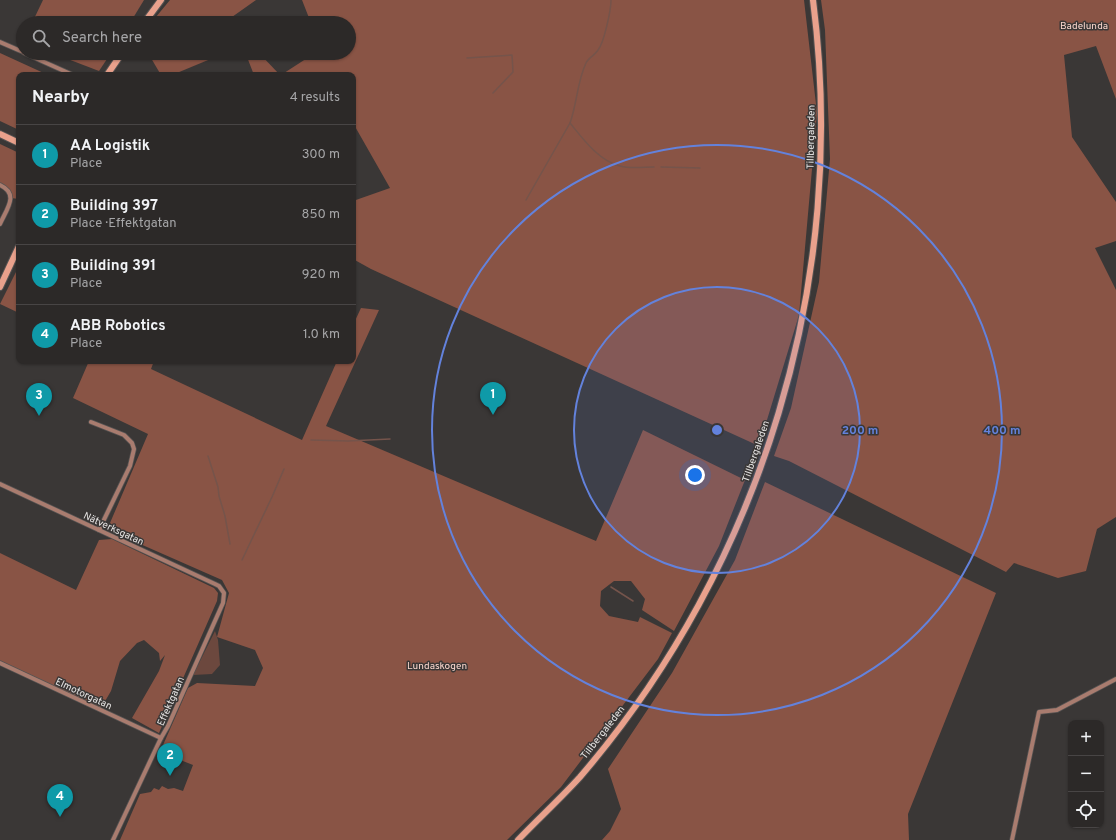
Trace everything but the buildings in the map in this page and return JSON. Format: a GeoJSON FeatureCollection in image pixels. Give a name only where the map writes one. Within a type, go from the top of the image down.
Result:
{"type":"FeatureCollection","features":[{"type":"Feature","properties":{"kind":"main road"},"geometry":{"type":"LineString","coordinates":[[149,16],[161,0]]}},
{"type":"Feature","properties":{"kind":"main road","name":"Tillbergaleden"},"geometry":{"type":"LineString","coordinates":[[518,840],[579,777],[621,724],[682,634],[711,582],[734,533],[766,456],[785,394],[793,361],[814,249],[819,195],[821,121],[819,52],[813,0]]}},
{"type":"Feature","properties":{"kind":"main road"},"geometry":{"type":"LineString","coordinates":[[109,72],[117,60]]}},
{"type":"Feature","properties":{"kind":"main road"},"geometry":{"type":"LineString","coordinates":[[0,134],[16,141]]}},
{"type":"Feature","properties":{"kind":"main road"},"geometry":{"type":"LineString","coordinates":[[0,287],[16,252]]}},
{"type":"Feature","properties":{"kind":"street"},"geometry":{"type":"LineString","coordinates":[[0,42],[16,49]]}},
{"type":"Feature","properties":{"kind":"street"},"geometry":{"type":"LineString","coordinates":[[40,60],[66,72]]}},
{"type":"Feature","properties":{"kind":"street"},"geometry":{"type":"LineString","coordinates":[[0,185],[9,191],[11,195],[0,224]]}},
{"type":"Feature","properties":{"kind":"street"},"geometry":{"type":"LineString","coordinates":[[91,422],[124,435],[132,443],[134,449],[130,466],[99,530]]}},
{"type":"Feature","properties":{"kind":"street","name":"Nätverksgatan"},"geometry":{"type":"LineString","coordinates":[[0,484],[221,588]]}},
{"type":"Feature","properties":{"kind":"street","name":"Effektgatan"},"geometry":{"type":"LineString","coordinates":[[113,840],[168,726],[223,603],[224,593],[221,588]]}},
{"type":"Feature","properties":{"kind":"street","name":"Elmotorgatan"},"geometry":{"type":"LineString","coordinates":[[0,663],[161,738]]}},
{"type":"Feature","properties":{"kind":"street"},"geometry":{"type":"LineString","coordinates":[[1012,840],[1039,712],[1057,710],[1116,679]]}},
{"type":"Feature","properties":{"kind":"shaded area"},"geometry":{"type":"Polygon","coordinates":[[[215,631],[218,640],[220,665],[212,674],[193,675],[215,631]]]}},
{"type":"Feature","properties":{"kind":"green space"},"geometry":{"type":"Polygon","coordinates":[[[43,0],[144,0],[134,16],[35,16],[43,0]]]}},
{"type":"Feature","properties":{"kind":"green space"},"geometry":{"type":"Polygon","coordinates":[[[170,0],[256,0],[233,16],[157,16],[170,0]]]}},
{"type":"Feature","properties":{"kind":"green space"},"geometry":{"type":"Polygon","coordinates":[[[302,0],[804,0],[817,113],[799,315],[759,446],[371,269],[356,261],[356,200],[390,188],[356,128],[356,72],[286,72],[304,60],[356,60],[356,16],[308,16],[302,0]]]}},
{"type":"Feature","properties":{"kind":"green space","name":"Badelunda"},"geometry":{"type":"Polygon","coordinates":[[[821,0],[1116,0],[1116,99],[1096,46],[1064,55],[1072,137],[1116,202],[1116,241],[1095,248],[1116,290],[1116,517],[1097,529],[1086,571],[1058,578],[1014,563],[1006,572],[789,461],[774,456],[791,408],[819,282],[830,159],[825,30],[821,0]]]}},
{"type":"Feature","properties":{"kind":"green space"},"geometry":{"type":"Polygon","coordinates":[[[0,53],[41,72],[16,72],[16,129],[0,121],[0,53]]]}},
{"type":"Feature","properties":{"kind":"green space"},"geometry":{"type":"Polygon","coordinates":[[[70,60],[106,60],[99,71],[70,60]]]}},
{"type":"Feature","properties":{"kind":"green space"},"geometry":{"type":"Polygon","coordinates":[[[152,60],[208,60],[179,72],[159,72],[152,60]]]}},
{"type":"Feature","properties":{"kind":"green space"},"geometry":{"type":"Polygon","coordinates":[[[248,60],[266,60],[277,72],[253,72],[248,60]]]}},
{"type":"Feature","properties":{"kind":"green space"},"geometry":{"type":"Polygon","coordinates":[[[0,144],[16,152],[16,199],[11,198],[10,193],[0,184],[0,144]]]}},
{"type":"Feature","properties":{"kind":"green space"},"geometry":{"type":"Polygon","coordinates":[[[16,272],[16,312],[0,304],[16,272]]]}},
{"type":"Feature","properties":{"kind":"green space","name":"Lundaskogen"},"geometry":{"type":"Polygon","coordinates":[[[361,308],[379,310],[356,360],[356,319],[361,308]]]}},
{"type":"Feature","properties":{"kind":"green space","name":"Lundaskogen"},"geometry":{"type":"Polygon","coordinates":[[[88,364],[153,364],[151,369],[302,440],[336,364],[354,364],[326,426],[596,541],[643,430],[745,480],[719,546],[674,631],[642,610],[645,599],[631,581],[614,581],[601,591],[600,606],[609,616],[638,622],[640,617],[672,633],[658,659],[561,787],[507,840],[120,840],[140,794],[151,792],[154,788],[159,790],[162,786],[168,789],[174,788],[183,791],[193,765],[160,752],[188,688],[197,683],[255,686],[263,668],[255,650],[217,637],[229,593],[222,580],[122,536],[110,523],[148,434],[73,398],[88,364]]]}},
{"type":"Feature","properties":{"kind":"green space"},"geometry":{"type":"Polygon","coordinates":[[[765,482],[996,593],[908,814],[909,840],[602,840],[610,831],[621,809],[608,769],[672,673],[735,560],[765,482]]]}},
{"type":"Feature","properties":{"kind":"green space"},"geometry":{"type":"Polygon","coordinates":[[[112,539],[214,588],[218,593],[217,601],[159,733],[132,718],[159,671],[165,655],[160,661],[159,653],[144,640],[137,643],[120,661],[111,691],[101,708],[0,661],[0,553],[76,590],[99,540],[112,539]]]}},
{"type":"Feature","properties":{"kind":"waterway"},"geometry":{"type":"LineString","coordinates":[[570,123],[583,70],[587,61],[597,52],[603,41],[611,0]]}},
{"type":"Feature","properties":{"kind":"waterway"},"geometry":{"type":"LineString","coordinates":[[467,58],[512,55],[513,72],[493,93]]}},
{"type":"Feature","properties":{"kind":"waterway"},"geometry":{"type":"LineString","coordinates":[[526,200],[570,123],[592,149],[612,163],[620,166],[637,168],[654,167]]}},
{"type":"Feature","properties":{"kind":"waterway"},"geometry":{"type":"LineString","coordinates":[[661,167],[700,168]]}},
{"type":"Feature","properties":{"kind":"waterway"},"geometry":{"type":"LineString","coordinates":[[311,440],[348,441],[390,439]]}},
{"type":"Feature","properties":{"kind":"waterway"},"geometry":{"type":"LineString","coordinates":[[208,456],[218,487],[230,544]]}},
{"type":"Feature","properties":{"kind":"waterway"},"geometry":{"type":"LineString","coordinates":[[242,560],[284,469]]}},
{"type":"Feature","properties":{"kind":"waterway"},"geometry":{"type":"LineString","coordinates":[[611,587],[633,601]]}},
{"type":"Feature","properties":{"kind":"place","name":"AA Logistik"},"geometry":{"type":"Point","coordinates":[493,415]}},
{"type":"Feature","properties":{"kind":"place","name":"Building 391"},"geometry":{"type":"Point","coordinates":[39,416]}},
{"type":"Feature","properties":{"kind":"place","name":"Building 397"},"geometry":{"type":"Point","coordinates":[170,776]}},
{"type":"Feature","properties":{"kind":"place","name":"ABB Robotics"},"geometry":{"type":"Point","coordinates":[60,817]}}]}
